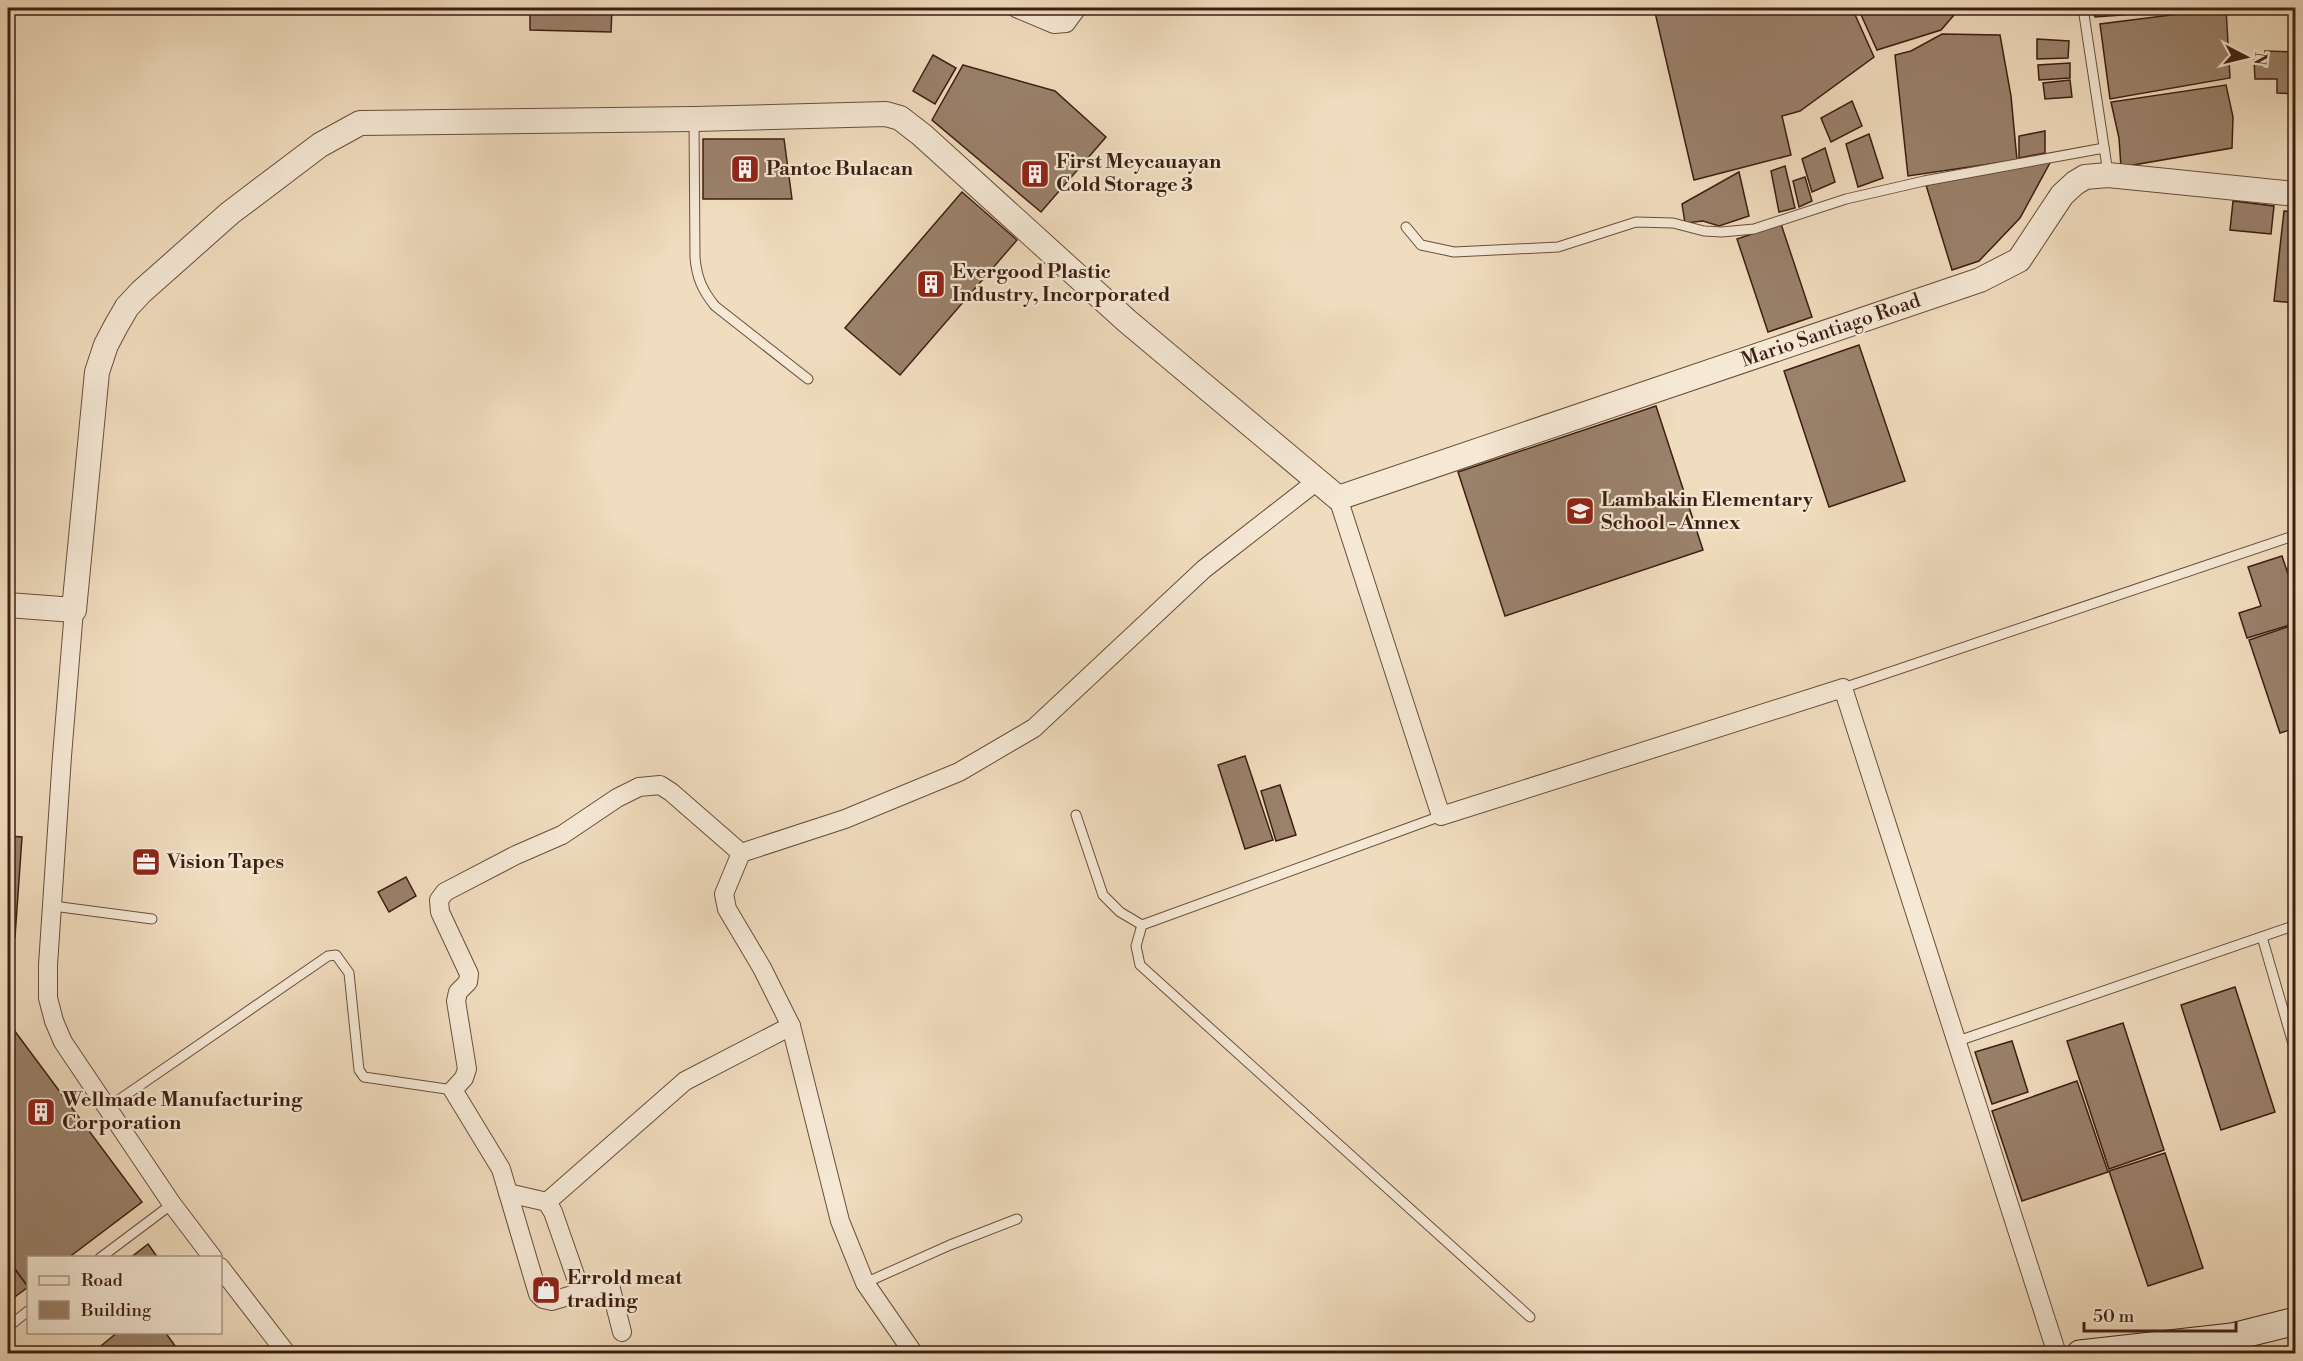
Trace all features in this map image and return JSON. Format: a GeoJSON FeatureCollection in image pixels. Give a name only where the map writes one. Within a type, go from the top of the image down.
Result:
{"type":"FeatureCollection","features":[{"type":"Feature","properties":{"kind":"main road"},"geometry":{"type":"LineString","coordinates":[[2080,1353],[2232,1337],[2295,1320]]}},
{"type":"Feature","properties":{"kind":"street"},"geometry":{"type":"LineString","coordinates":[[1016,8],[1054,24],[1066,23],[1077,8]]}},
{"type":"Feature","properties":{"kind":"street"},"geometry":{"type":"LineString","coordinates":[[212,1256],[171,1204],[63,1042],[48,998],[62,756],[93,404],[97,372],[106,345],[127,307],[230,213],[320,145],[360,123],[886,114],[900,118],[922,135],[1127,321],[1338,498],[1441,816],[1843,688],[1955,1042],[2033,1274],[2056,1353]]}},
{"type":"Feature","properties":{"kind":"street","name":"Mario Santiago Road"},"geometry":{"type":"LineString","coordinates":[[1338,498],[1980,280],[2019,260],[2062,195],[2085,177],[2108,175],[2295,194]]}},
{"type":"Feature","properties":{"kind":"street"},"geometry":{"type":"LineString","coordinates":[[914,1353],[865,1283],[840,1221],[792,1026],[762,968],[727,909],[724,894],[741,853],[845,819],[959,772],[1034,728],[1204,569],[1317,481]]}},
{"type":"Feature","properties":{"kind":"street"},"geometry":{"type":"LineString","coordinates":[[8,605],[74,610]]}},
{"type":"Feature","properties":{"kind":"street"},"geometry":{"type":"LineString","coordinates":[[622,1332],[611,1289],[605,1285],[552,1301],[543,1299],[538,1294],[501,1169],[453,1090],[464,1078],[467,1069],[456,1001],[458,992],[468,982],[469,974],[440,912],[439,900],[445,892],[516,855],[562,835],[617,798],[651,784],[660,785],[671,792],[741,853]]}},
{"type":"Feature","properties":{"kind":"street"},"geometry":{"type":"LineString","coordinates":[[547,1203],[685,1081],[792,1026]]}},
{"type":"Feature","properties":{"kind":"street"},"geometry":{"type":"LineString","coordinates":[[508,1193],[547,1203],[553,1212],[581,1292]]}},
{"type":"Feature","properties":{"kind":"street"},"geometry":{"type":"LineString","coordinates":[[222,1270],[287,1353]]}},
{"type":"Feature","properties":{"kind":"lane"},"geometry":{"type":"LineString","coordinates":[[2083,8],[2108,175]]}},
{"type":"Feature","properties":{"kind":"lane"},"geometry":{"type":"LineString","coordinates":[[694,119],[695,258],[697,277],[703,292],[715,306],[808,379]]}},
{"type":"Feature","properties":{"kind":"lane"},"geometry":{"type":"LineString","coordinates":[[1406,227],[1421,246],[1454,252],[1558,247],[1636,222],[1673,223],[1713,232],[1754,229],[1846,199],[1912,183],[2104,148]]}},
{"type":"Feature","properties":{"kind":"lane"},"geometry":{"type":"LineString","coordinates":[[1843,688],[2295,535]]}},
{"type":"Feature","properties":{"kind":"lane"},"geometry":{"type":"LineString","coordinates":[[1076,815],[1103,895],[1120,912],[1142,925]]}},
{"type":"Feature","properties":{"kind":"lane"},"geometry":{"type":"LineString","coordinates":[[1142,925],[1441,816]]}},
{"type":"Feature","properties":{"kind":"lane"},"geometry":{"type":"LineString","coordinates":[[53,906],[152,919]]}},
{"type":"Feature","properties":{"kind":"lane"},"geometry":{"type":"LineString","coordinates":[[1142,925],[1136,946],[1140,965],[1530,1317]]}},
{"type":"Feature","properties":{"kind":"lane"},"geometry":{"type":"LineString","coordinates":[[1955,1042],[2295,925]]}},
{"type":"Feature","properties":{"kind":"lane"},"geometry":{"type":"LineString","coordinates":[[2262,937],[2295,1054]]}},
{"type":"Feature","properties":{"kind":"lane"},"geometry":{"type":"LineString","coordinates":[[107,1108],[328,956],[336,955],[349,973],[359,1070],[364,1077],[453,1090]]}},
{"type":"Feature","properties":{"kind":"lane"},"geometry":{"type":"LineString","coordinates":[[101,1256],[171,1204]]}},
{"type":"Feature","properties":{"kind":"lane"},"geometry":{"type":"LineString","coordinates":[[865,1283],[950,1245],[1017,1220]]}},
{"type":"Feature","properties":{"kind":"lane"},"geometry":{"type":"LineString","coordinates":[[8,1327],[27,1312]]}},
{"type":"Feature","properties":{"kind":"building"},"geometry":{"type":"Polygon","coordinates":[[[530,8],[612,8],[611,32],[530,30],[530,8]]]}},
{"type":"Feature","properties":{"kind":"building"},"geometry":{"type":"Polygon","coordinates":[[[1654,8],[1852,8],[1874,57],[1800,111],[1782,116],[1791,155],[1694,180],[1654,8]]]}},
{"type":"Feature","properties":{"kind":"building"},"geometry":{"type":"Polygon","coordinates":[[[1858,8],[1960,8],[1941,30],[1877,50],[1858,8]]]}},
{"type":"Feature","properties":{"kind":"building"},"geometry":{"type":"Polygon","coordinates":[[[2093,8],[2199,8],[2095,17],[2093,8]]]}},
{"type":"Feature","properties":{"kind":"building"},"geometry":{"type":"Polygon","coordinates":[[[2226,8],[2230,78],[2110,99],[2100,24],[2226,8]]]}},
{"type":"Feature","properties":{"kind":"building"},"geometry":{"type":"Polygon","coordinates":[[[1942,34],[2000,35],[2011,96],[2017,160],[1908,176],[1895,55],[1911,51],[1942,34]]]}},
{"type":"Feature","properties":{"kind":"building"},"geometry":{"type":"Polygon","coordinates":[[[2037,39],[2069,41],[2068,58],[2037,59],[2037,39]]]}},
{"type":"Feature","properties":{"kind":"building"},"geometry":{"type":"Polygon","coordinates":[[[2265,51],[2296,52],[2296,94],[2277,93],[2277,79],[2255,79],[2254,59],[2265,60],[2265,51]]]}},
{"type":"Feature","properties":{"kind":"building"},"geometry":{"type":"Polygon","coordinates":[[[933,55],[956,68],[935,104],[913,91],[933,55]]]}},
{"type":"Feature","properties":{"kind":"building"},"geometry":{"type":"Polygon","coordinates":[[[2070,63],[2070,78],[2039,80],[2038,65],[2070,63]]]}},
{"type":"Feature","properties":{"kind":"building","name":"First Meycauayan Cold Storage 3"},"geometry":{"type":"Polygon","coordinates":[[[963,65],[1055,91],[1106,137],[1041,212],[932,120],[963,65]]]}},
{"type":"Feature","properties":{"kind":"building"},"geometry":{"type":"Polygon","coordinates":[[[2070,80],[2072,97],[2045,99],[2043,83],[2070,80]]]}},
{"type":"Feature","properties":{"kind":"building"},"geometry":{"type":"Polygon","coordinates":[[[2226,85],[2233,117],[2232,148],[2121,167],[2119,138],[2111,102],[2226,85]]]}},
{"type":"Feature","properties":{"kind":"building"},"geometry":{"type":"Polygon","coordinates":[[[1852,101],[1862,126],[1831,142],[1821,118],[1852,101]]]}},
{"type":"Feature","properties":{"kind":"building"},"geometry":{"type":"Polygon","coordinates":[[[2045,131],[2045,153],[2019,158],[2019,136],[2045,131]]]}},
{"type":"Feature","properties":{"kind":"building"},"geometry":{"type":"Polygon","coordinates":[[[1869,134],[1883,178],[1858,187],[1846,144],[1869,134]]]}},
{"type":"Feature","properties":{"kind":"building","name":"Pantoc Bulacan"},"geometry":{"type":"Polygon","coordinates":[[[703,139],[784,139],[792,199],[703,199],[703,139]]]}},
{"type":"Feature","properties":{"kind":"building"},"geometry":{"type":"Polygon","coordinates":[[[1825,148],[1835,182],[1812,192],[1802,159],[1825,148]]]}},
{"type":"Feature","properties":{"kind":"building"},"geometry":{"type":"Polygon","coordinates":[[[2051,161],[2020,218],[1979,261],[1952,270],[1926,185],[2051,161]]]}},
{"type":"Feature","properties":{"kind":"building"},"geometry":{"type":"Polygon","coordinates":[[[1785,166],[1795,208],[1779,212],[1771,171],[1785,166]]]}},
{"type":"Feature","properties":{"kind":"building"},"geometry":{"type":"Polygon","coordinates":[[[1739,172],[1749,216],[1719,226],[1703,221],[1685,223],[1682,204],[1739,172]]]}},
{"type":"Feature","properties":{"kind":"building"},"geometry":{"type":"Polygon","coordinates":[[[1805,177],[1812,201],[1799,207],[1793,181],[1805,177]]]}},
{"type":"Feature","properties":{"kind":"building","name":"Evergood Plastic Industry, Incorporated"},"geometry":{"type":"Polygon","coordinates":[[[962,192],[1017,240],[900,375],[845,328],[962,192]]]}},
{"type":"Feature","properties":{"kind":"building"},"geometry":{"type":"Polygon","coordinates":[[[2233,201],[2274,206],[2271,234],[2230,230],[2233,201]]]}},
{"type":"Feature","properties":{"kind":"building"},"geometry":{"type":"Polygon","coordinates":[[[2284,211],[2296,212],[2296,303],[2274,301],[2284,211]]]}},
{"type":"Feature","properties":{"kind":"building"},"geometry":{"type":"Polygon","coordinates":[[[1781,224],[1812,317],[1768,332],[1737,239],[1781,224]]]}},
{"type":"Feature","properties":{"kind":"building"},"geometry":{"type":"Polygon","coordinates":[[[1859,345],[1905,481],[1829,507],[1784,371],[1859,345]]]}},
{"type":"Feature","properties":{"kind":"building","name":"Lambakin Elementary School - Annex"},"geometry":{"type":"Polygon","coordinates":[[[1656,406],[1703,550],[1505,616],[1458,472],[1656,406]]]}},
{"type":"Feature","properties":{"kind":"building"},"geometry":{"type":"Polygon","coordinates":[[[2282,556],[2296,598],[2296,623],[2247,638],[2239,613],[2261,606],[2248,567],[2282,556]]]}},
{"type":"Feature","properties":{"kind":"building"},"geometry":{"type":"Polygon","coordinates":[[[2296,565],[2296,591],[2288,568],[2296,565]]]}},
{"type":"Feature","properties":{"kind":"building"},"geometry":{"type":"Polygon","coordinates":[[[2296,624],[2296,728],[2280,733],[2249,640],[2296,624]]]}},
{"type":"Feature","properties":{"kind":"building"},"geometry":{"type":"Polygon","coordinates":[[[1245,756],[1273,840],[1245,849],[1218,765],[1245,756]]]}},
{"type":"Feature","properties":{"kind":"building"},"geometry":{"type":"Polygon","coordinates":[[[1280,785],[1296,835],[1276,841],[1261,791],[1280,785]]]}},
{"type":"Feature","properties":{"kind":"building"},"geometry":{"type":"Polygon","coordinates":[[[8,836],[22,837],[15,937],[8,937],[8,836]]]}},
{"type":"Feature","properties":{"kind":"building"},"geometry":{"type":"Polygon","coordinates":[[[406,877],[416,896],[389,912],[378,892],[406,877]]]}},
{"type":"Feature","properties":{"kind":"building"},"geometry":{"type":"Polygon","coordinates":[[[2235,987],[2275,1112],[2221,1130],[2181,1005],[2235,987]]]}},
{"type":"Feature","properties":{"kind":"building","name":"Wellmade Manufacturing Corporation"},"geometry":{"type":"Polygon","coordinates":[[[8,1022],[142,1202],[71,1256],[27,1256],[27,1286],[8,1259],[8,1022]]]}},
{"type":"Feature","properties":{"kind":"building"},"geometry":{"type":"Polygon","coordinates":[[[2123,1023],[2164,1150],[2109,1169],[2067,1041],[2123,1023]]]}},
{"type":"Feature","properties":{"kind":"building"},"geometry":{"type":"Polygon","coordinates":[[[2012,1041],[2028,1092],[1992,1104],[1975,1052],[2012,1041]]]}},
{"type":"Feature","properties":{"kind":"building"},"geometry":{"type":"Polygon","coordinates":[[[2077,1081],[2108,1172],[2022,1201],[1992,1111],[2077,1081]]]}},
{"type":"Feature","properties":{"kind":"building"},"geometry":{"type":"Polygon","coordinates":[[[2165,1153],[2203,1268],[2148,1286],[2109,1171],[2165,1153]]]}},
{"type":"Feature","properties":{"kind":"building"},"geometry":{"type":"Polygon","coordinates":[[[148,1244],[157,1256],[133,1256],[148,1244]]]}},
{"type":"Feature","properties":{"kind":"building"},"geometry":{"type":"Polygon","coordinates":[[[8,1260],[27,1288],[8,1302],[8,1260]]]}},
{"type":"Feature","properties":{"kind":"building"},"geometry":{"type":"Polygon","coordinates":[[[116,1334],[166,1334],[181,1354],[91,1354],[116,1334]]]}},
{"type":"Feature","properties":{"kind":"building"},"geometry":{"type":"Polygon","coordinates":[[[21,1347],[27,1354],[13,1354],[21,1347]]]}},
{"type":"Feature","properties":{"kind":"place","name":"Pantoc Bulacan"},"geometry":{"type":"Point","coordinates":[745,169]}},
{"type":"Feature","properties":{"kind":"place","name":"First Meycauayan Cold Storage 3"},"geometry":{"type":"Point","coordinates":[1035,174]}},
{"type":"Feature","properties":{"kind":"place","name":"Evergood Plastic Industry, Incorporated"},"geometry":{"type":"Point","coordinates":[931,284]}},
{"type":"Feature","properties":{"kind":"place","name":"Lambakin Elementary School - Annex"},"geometry":{"type":"Point","coordinates":[1580,511]}},
{"type":"Feature","properties":{"kind":"place","name":"Vision Tapes"},"geometry":{"type":"Point","coordinates":[146,862]}},
{"type":"Feature","properties":{"kind":"place","name":"Wellmade Manufacturing Corporation"},"geometry":{"type":"Point","coordinates":[41,1112]}},
{"type":"Feature","properties":{"kind":"place","name":"Errold meat trading"},"geometry":{"type":"Point","coordinates":[546,1290]}}]}
